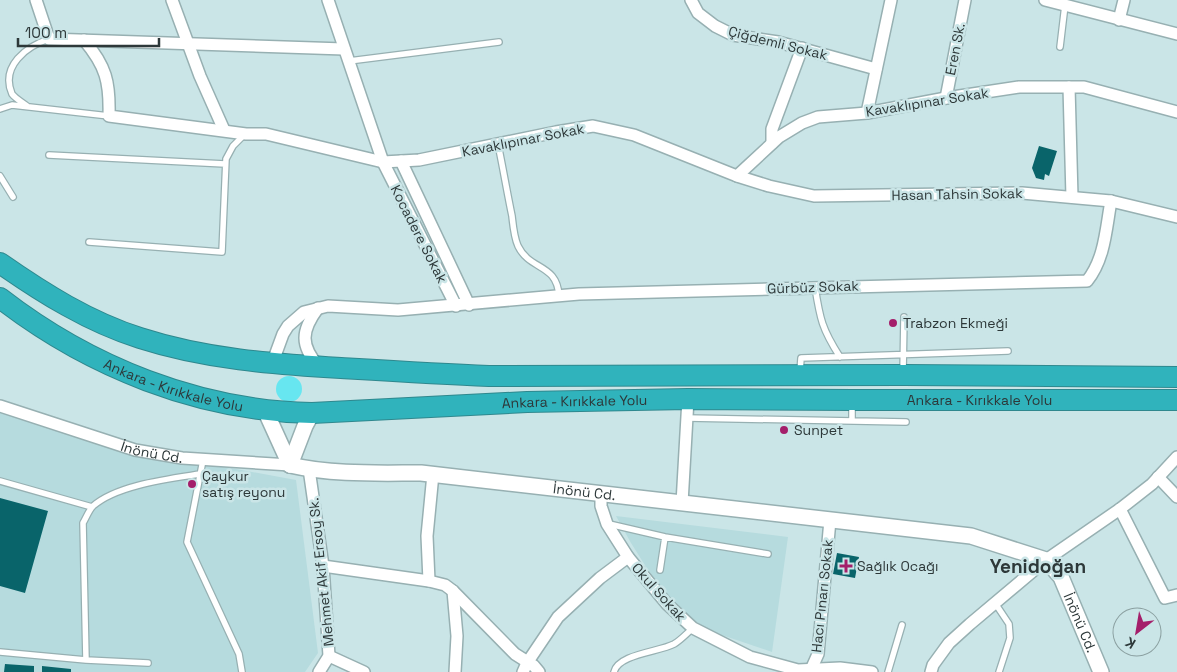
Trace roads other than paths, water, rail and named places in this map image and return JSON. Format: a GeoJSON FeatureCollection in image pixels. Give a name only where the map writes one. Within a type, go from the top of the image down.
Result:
{"type":"FeatureCollection","features":[{"type":"Feature","properties":{"kind":"highway","name":"Ankara - Kırıkkale Yolu"},"geometry":{"type":"LineString","coordinates":[[0,263],[51,297],[113,328],[140,338],[190,351],[272,364],[489,376],[800,375],[903,365],[1177,377]]}},
{"type":"Feature","properties":{"kind":"highway","name":"Ankara - Kırıkkale Yolu"},"geometry":{"type":"LineString","coordinates":[[0,298],[56,338],[112,367],[143,380],[183,392],[265,410],[312,412],[527,402],[687,408],[852,400],[1177,400]]}},
{"type":"Feature","properties":{"kind":"street"},"geometry":{"type":"LineString","coordinates":[[36,0],[49,39],[344,49]]}},
{"type":"Feature","properties":{"kind":"street"},"geometry":{"type":"LineString","coordinates":[[172,0],[224,130]]}},
{"type":"Feature","properties":{"kind":"street","name":"Kocadere Sokak"},"geometry":{"type":"LineString","coordinates":[[328,0],[383,162],[456,306]]}},
{"type":"Feature","properties":{"kind":"street","name":"Çiğdemli Sokak"},"geometry":{"type":"LineString","coordinates":[[691,0],[698,13],[715,26],[733,34],[778,42],[876,68]]}},
{"type":"Feature","properties":{"kind":"street"},"geometry":{"type":"LineString","coordinates":[[867,113],[891,0]]}},
{"type":"Feature","properties":{"kind":"street","name":"Eren Sk."},"geometry":{"type":"LineString","coordinates":[[946,98],[965,0]]}},
{"type":"Feature","properties":{"kind":"street"},"geometry":{"type":"LineString","coordinates":[[1045,0],[1177,34]]}},
{"type":"Feature","properties":{"kind":"street"},"geometry":{"type":"LineString","coordinates":[[1119,20],[1124,0]]}},
{"type":"Feature","properties":{"kind":"street"},"geometry":{"type":"LineString","coordinates":[[84,40],[98,56],[106,78],[109,116]]}},
{"type":"Feature","properties":{"kind":"street"},"geometry":{"type":"LineString","coordinates":[[772,143],[772,129],[802,48]]}},
{"type":"Feature","properties":{"kind":"street","name":"Kavaklıpınar Sokak"},"geometry":{"type":"LineString","coordinates":[[109,116],[246,134],[266,134],[383,162],[419,160],[593,126],[634,135],[737,176],[779,137],[810,120],[867,113],[946,98],[1020,87],[1084,87],[1177,112]]}},
{"type":"Feature","properties":{"kind":"street"},"geometry":{"type":"LineString","coordinates":[[1069,87],[1072,197]]}},
{"type":"Feature","properties":{"kind":"street","name":"Kocadere Sokak"},"geometry":{"type":"LineString","coordinates":[[400,161],[469,305]]}},
{"type":"Feature","properties":{"kind":"street","name":"Hasan Tahsin Sokak"},"geometry":{"type":"LineString","coordinates":[[737,176],[769,186],[814,196],[1022,193],[1111,201],[1177,217]]}},
{"type":"Feature","properties":{"kind":"street","name":"Gürbüz Sokak"},"geometry":{"type":"LineString","coordinates":[[272,364],[288,326],[304,312],[328,306],[398,310],[579,294],[1087,281],[1100,259],[1111,201]]}},
{"type":"Feature","properties":{"kind":"street"},"geometry":{"type":"LineString","coordinates":[[318,308],[308,321],[304,338],[308,353],[320,367]]}},
{"type":"Feature","properties":{"kind":"street","name":"İnönü Cd."},"geometry":{"type":"LineString","coordinates":[[0,406],[135,450],[182,458],[290,465],[340,473],[433,474],[972,536],[1046,560],[1061,577],[1101,672]]}},
{"type":"Feature","properties":{"kind":"street"},"geometry":{"type":"LineString","coordinates":[[682,503],[687,408]]}},
{"type":"Feature","properties":{"kind":"street"},"geometry":{"type":"LineString","coordinates":[[265,410],[290,465]]}},
{"type":"Feature","properties":{"kind":"street"},"geometry":{"type":"LineString","coordinates":[[290,465],[304,426],[312,412]]}},
{"type":"Feature","properties":{"kind":"street"},"geometry":{"type":"LineString","coordinates":[[931,672],[933,665],[949,643],[1046,560],[1120,509],[1158,477],[1177,457]]}},
{"type":"Feature","properties":{"kind":"street","name":"Mehmet Akif Ersoy Sk."},"geometry":{"type":"LineString","coordinates":[[309,469],[323,566],[329,656],[320,672]]}},
{"type":"Feature","properties":{"kind":"street"},"geometry":{"type":"LineString","coordinates":[[429,581],[427,536],[433,474]]}},
{"type":"Feature","properties":{"kind":"street"},"geometry":{"type":"LineString","coordinates":[[1158,477],[1177,497]]}},
{"type":"Feature","properties":{"kind":"street","name":"Okul Sokak"},"geometry":{"type":"LineString","coordinates":[[600,493],[601,506],[607,524],[628,557],[667,604],[693,628],[750,657],[798,670],[810,671],[840,668],[872,672]]}},
{"type":"Feature","properties":{"kind":"street"},"geometry":{"type":"LineString","coordinates":[[1120,509],[1165,598],[1177,595]]}},
{"type":"Feature","properties":{"kind":"street","name":"Hacı Pınarı Sokak"},"geometry":{"type":"LineString","coordinates":[[810,671],[818,654],[830,520]]}},
{"type":"Feature","properties":{"kind":"street"},"geometry":{"type":"LineString","coordinates":[[525,667],[558,617],[600,578],[628,557]]}},
{"type":"Feature","properties":{"kind":"street"},"geometry":{"type":"LineString","coordinates":[[323,566],[445,584],[515,654],[525,667]]}},
{"type":"Feature","properties":{"kind":"street"},"geometry":{"type":"LineString","coordinates":[[453,591],[457,636],[456,672]]}},
{"type":"Feature","properties":{"kind":"street"},"geometry":{"type":"LineString","coordinates":[[329,656],[364,672]]}},
{"type":"Feature","properties":{"kind":"street"},"geometry":{"type":"LineString","coordinates":[[525,667],[534,666],[539,672]]}},
{"type":"Feature","properties":{"kind":"lane"},"geometry":{"type":"LineString","coordinates":[[1060,47],[1065,5]]}},
{"type":"Feature","properties":{"kind":"lane"},"geometry":{"type":"LineString","coordinates":[[28,107],[13,96],[8,89],[6,71],[14,57],[34,44],[49,39]]}},
{"type":"Feature","properties":{"kind":"lane"},"geometry":{"type":"LineString","coordinates":[[349,61],[499,42]]}},
{"type":"Feature","properties":{"kind":"lane"},"geometry":{"type":"LineString","coordinates":[[0,109],[12,105],[109,116]]}},
{"type":"Feature","properties":{"kind":"lane"},"geometry":{"type":"LineString","coordinates":[[89,242],[222,252],[226,159],[234,146],[246,134]]}},
{"type":"Feature","properties":{"kind":"lane"},"geometry":{"type":"LineString","coordinates":[[498,144],[517,245],[528,259],[545,269],[555,278],[559,286],[560,296]]}},
{"type":"Feature","properties":{"kind":"lane"},"geometry":{"type":"LineString","coordinates":[[49,155],[225,164]]}},
{"type":"Feature","properties":{"kind":"lane"},"geometry":{"type":"LineString","coordinates":[[0,176],[13,197]]}},
{"type":"Feature","properties":{"kind":"lane"},"geometry":{"type":"LineString","coordinates":[[815,287],[820,320],[824,332],[840,357]]}},
{"type":"Feature","properties":{"kind":"lane"},"geometry":{"type":"LineString","coordinates":[[903,365],[904,318]]}},
{"type":"Feature","properties":{"kind":"lane"},"geometry":{"type":"LineString","coordinates":[[800,375],[801,358],[840,357],[903,365],[1008,351]]}},
{"type":"Feature","properties":{"kind":"lane"},"geometry":{"type":"LineString","coordinates":[[852,400],[852,421]]}},
{"type":"Feature","properties":{"kind":"lane"},"geometry":{"type":"LineString","coordinates":[[687,408],[852,421],[906,422]]}},
{"type":"Feature","properties":{"kind":"lane"},"geometry":{"type":"LineString","coordinates":[[203,460],[187,542],[239,654],[242,672]]}},
{"type":"Feature","properties":{"kind":"lane"},"geometry":{"type":"LineString","coordinates":[[86,660],[83,523],[92,507],[115,492],[167,479],[200,474]]}},
{"type":"Feature","properties":{"kind":"lane"},"geometry":{"type":"LineString","coordinates":[[0,481],[92,507]]}},
{"type":"Feature","properties":{"kind":"lane"},"geometry":{"type":"LineString","coordinates":[[607,524],[664,537],[768,554]]}},
{"type":"Feature","properties":{"kind":"lane"},"geometry":{"type":"LineString","coordinates":[[660,570],[664,537]]}},
{"type":"Feature","properties":{"kind":"lane"},"geometry":{"type":"LineString","coordinates":[[995,603],[1010,624],[1010,638],[999,672]]}},
{"type":"Feature","properties":{"kind":"lane"},"geometry":{"type":"LineString","coordinates":[[888,672],[902,625]]}},
{"type":"Feature","properties":{"kind":"lane"},"geometry":{"type":"LineString","coordinates":[[614,672],[616,667],[627,658],[675,644],[693,628]]}},
{"type":"Feature","properties":{"kind":"lane"},"geometry":{"type":"LineString","coordinates":[[0,652],[86,660],[148,663]]}},
{"type":"Feature","properties":{"kind":"place","name":"Trabzon Ekmeği"},"geometry":{"type":"Point","coordinates":[893,323]}},
{"type":"Feature","properties":{"kind":"place","name":"Sunpet"},"geometry":{"type":"Point","coordinates":[784,430]}},
{"type":"Feature","properties":{"kind":"place","name":"Çaykur satış reyonu"},"geometry":{"type":"Point","coordinates":[192,484]}},
{"type":"Feature","properties":{"kind":"place","name":"Sağlık Ocağı"},"geometry":{"type":"Point","coordinates":[846,566]}},
{"type":"Feature","properties":{"kind":"district","name":"Yenidoğan"},"geometry":{"type":"Point","coordinates":[1038,566]}}]}
